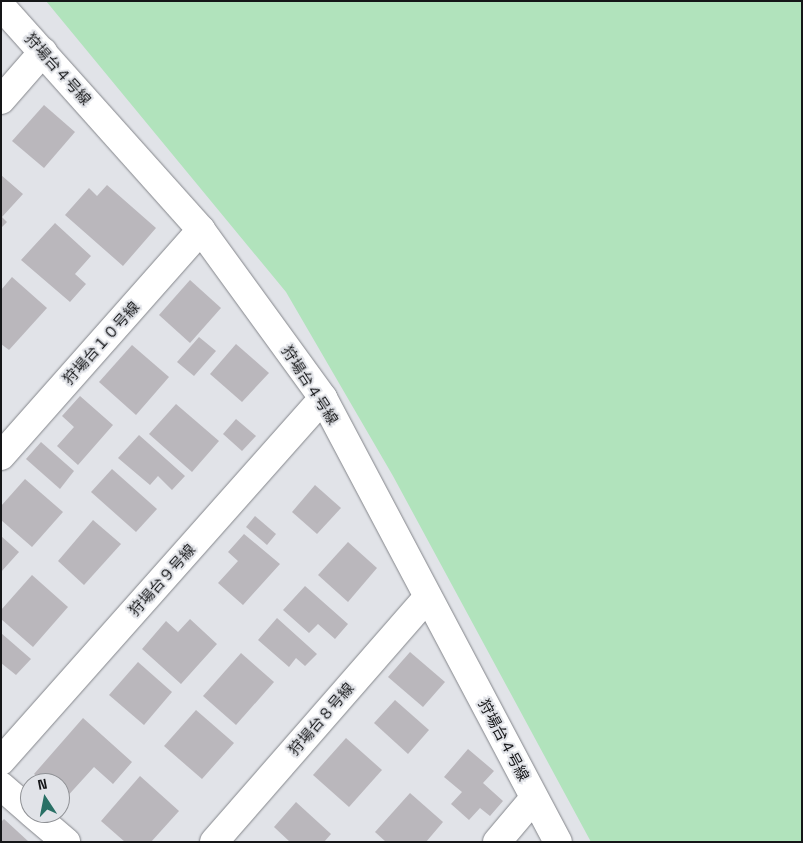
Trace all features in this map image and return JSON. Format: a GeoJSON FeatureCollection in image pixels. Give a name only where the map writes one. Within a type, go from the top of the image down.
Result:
{"type":"FeatureCollection","features":[{"type":"Feature","properties":{"kind":"street","name":"狩場台４号線"},"geometry":{"type":"LineString","coordinates":[[1,6],[201,230],[323,398],[558,842]]}},
{"type":"Feature","properties":{"kind":"street"},"geometry":{"type":"LineString","coordinates":[[1,100],[43,52]]}},
{"type":"Feature","properties":{"kind":"street","name":"狩場台１０号線"},"geometry":{"type":"LineString","coordinates":[[1,456],[201,230]]}},
{"type":"Feature","properties":{"kind":"street","name":"狩場台９号線"},"geometry":{"type":"LineString","coordinates":[[1,761],[323,398]]}},
{"type":"Feature","properties":{"kind":"street","name":"狩場台８号線"},"geometry":{"type":"LineString","coordinates":[[214,842],[428,597]]}},
{"type":"Feature","properties":{"kind":"street"},"geometry":{"type":"LineString","coordinates":[[1,786],[20,802]]}},
{"type":"Feature","properties":{"kind":"street"},"geometry":{"type":"LineString","coordinates":[[497,842],[534,798]]}},
{"type":"Feature","properties":{"kind":"street"},"geometry":{"type":"LineString","coordinates":[[44,823],[66,842]]}},
{"type":"Feature","properties":{"kind":"green space"},"geometry":{"type":"Polygon","coordinates":[[[46,1],[802,1],[802,842],[591,842],[393,476],[286,292],[46,1]]]}},
{"type":"Feature","properties":{"kind":"building"},"geometry":{"type":"Polygon","coordinates":[[[44,105],[75,132],[44,168],[12,141],[44,105]]]}},
{"type":"Feature","properties":{"kind":"building"},"geometry":{"type":"Polygon","coordinates":[[[1,175],[23,194],[2,217],[7,222],[1,228],[1,175]]]}},
{"type":"Feature","properties":{"kind":"building"},"geometry":{"type":"Polygon","coordinates":[[[107,185],[156,228],[123,266],[65,215],[89,188],[97,196],[107,185]]]}},
{"type":"Feature","properties":{"kind":"building"},"geometry":{"type":"Polygon","coordinates":[[[55,223],[91,256],[75,274],[86,284],[70,302],[21,260],[55,223]]]}},
{"type":"Feature","properties":{"kind":"building"},"geometry":{"type":"Polygon","coordinates":[[[12,277],[47,308],[9,350],[1,344],[1,290],[12,277]]]}},
{"type":"Feature","properties":{"kind":"building"},"geometry":{"type":"Polygon","coordinates":[[[190,280],[221,308],[190,343],[159,315],[190,280]]]}},
{"type":"Feature","properties":{"kind":"building"},"geometry":{"type":"Polygon","coordinates":[[[199,337],[216,351],[194,376],[177,362],[199,337]]]}},
{"type":"Feature","properties":{"kind":"building"},"geometry":{"type":"Polygon","coordinates":[[[236,344],[269,373],[242,402],[210,374],[236,344]]]}},
{"type":"Feature","properties":{"kind":"building"},"geometry":{"type":"Polygon","coordinates":[[[132,345],[169,377],[136,415],[99,382],[132,345]]]}},
{"type":"Feature","properties":{"kind":"building"},"geometry":{"type":"Polygon","coordinates":[[[80,396],[113,425],[78,465],[57,446],[74,427],[62,416],[80,396]]]}},
{"type":"Feature","properties":{"kind":"building"},"geometry":{"type":"Polygon","coordinates":[[[176,404],[219,441],[192,472],[149,434],[176,404]]]}},
{"type":"Feature","properties":{"kind":"building"},"geometry":{"type":"Polygon","coordinates":[[[236,419],[256,436],[242,451],[223,434],[236,419]]]}},
{"type":"Feature","properties":{"kind":"building"},"geometry":{"type":"Polygon","coordinates":[[[139,435],[185,476],[172,490],[158,476],[150,485],[118,458],[139,435]]]}},
{"type":"Feature","properties":{"kind":"building"},"geometry":{"type":"Polygon","coordinates":[[[41,442],[74,471],[60,489],[26,459],[41,442]]]}},
{"type":"Feature","properties":{"kind":"building"},"geometry":{"type":"Polygon","coordinates":[[[112,469],[157,509],[136,532],[91,492],[112,469]]]}},
{"type":"Feature","properties":{"kind":"building"},"geometry":{"type":"Polygon","coordinates":[[[25,479],[63,512],[32,547],[1,520],[1,506],[25,479]]]}},
{"type":"Feature","properties":{"kind":"building"},"geometry":{"type":"Polygon","coordinates":[[[315,485],[341,508],[317,534],[292,512],[315,485]]]}},
{"type":"Feature","properties":{"kind":"building"},"geometry":{"type":"Polygon","coordinates":[[[255,516],[276,534],[267,545],[246,527],[255,516]]]}},
{"type":"Feature","properties":{"kind":"building"},"geometry":{"type":"Polygon","coordinates":[[[93,520],[121,544],[84,585],[58,561],[93,520]]]}},
{"type":"Feature","properties":{"kind":"building"},"geometry":{"type":"Polygon","coordinates":[[[244,534],[280,564],[243,605],[218,583],[238,561],[228,552],[244,534]]]}},
{"type":"Feature","properties":{"kind":"building"},"geometry":{"type":"Polygon","coordinates":[[[1,536],[19,552],[1,572],[1,536]]]}},
{"type":"Feature","properties":{"kind":"building"},"geometry":{"type":"Polygon","coordinates":[[[348,542],[377,568],[348,602],[318,575],[348,542]]]}},
{"type":"Feature","properties":{"kind":"building"},"geometry":{"type":"Polygon","coordinates":[[[32,575],[68,607],[33,647],[1,619],[1,610],[32,575]]]}},
{"type":"Feature","properties":{"kind":"building"},"geometry":{"type":"Polygon","coordinates":[[[305,586],[348,624],[335,639],[318,624],[309,633],[283,610],[305,586]]]}},
{"type":"Feature","properties":{"kind":"building"},"geometry":{"type":"Polygon","coordinates":[[[277,618],[317,654],[305,666],[296,658],[289,667],[258,640],[277,618]]]}},
{"type":"Feature","properties":{"kind":"building"},"geometry":{"type":"Polygon","coordinates":[[[190,619],[217,644],[181,684],[142,649],[166,621],[178,632],[190,619]]]}},
{"type":"Feature","properties":{"kind":"building"},"geometry":{"type":"Polygon","coordinates":[[[1,633],[31,659],[16,675],[1,663],[1,633]]]}},
{"type":"Feature","properties":{"kind":"building"},"geometry":{"type":"Polygon","coordinates":[[[410,652],[445,682],[423,707],[388,677],[410,652]]]}},
{"type":"Feature","properties":{"kind":"building"},"geometry":{"type":"Polygon","coordinates":[[[241,653],[274,682],[236,725],[203,696],[241,653]]]}},
{"type":"Feature","properties":{"kind":"building"},"geometry":{"type":"Polygon","coordinates":[[[138,662],[172,692],[144,725],[109,695],[138,662]]]}},
{"type":"Feature","properties":{"kind":"building"},"geometry":{"type":"Polygon","coordinates":[[[395,700],[429,730],[408,754],[374,723],[395,700]]]}},
{"type":"Feature","properties":{"kind":"building"},"geometry":{"type":"Polygon","coordinates":[[[196,710],[234,743],[202,779],[164,746],[196,710]]]}},
{"type":"Feature","properties":{"kind":"building"},"geometry":{"type":"Polygon","coordinates":[[[83,718],[132,762],[113,784],[94,767],[70,793],[70,773],[35,773],[83,718]]]}},
{"type":"Feature","properties":{"kind":"building"},"geometry":{"type":"Polygon","coordinates":[[[346,738],[382,770],[349,807],[313,775],[346,738]]]}},
{"type":"Feature","properties":{"kind":"building"},"geometry":{"type":"Polygon","coordinates":[[[468,749],[494,771],[483,783],[503,801],[490,816],[480,808],[469,820],[451,804],[462,792],[444,777],[468,749]]]}},
{"type":"Feature","properties":{"kind":"building"},"geometry":{"type":"Polygon","coordinates":[[[140,776],[179,811],[151,842],[125,842],[101,821],[140,776]]]}},
{"type":"Feature","properties":{"kind":"building"},"geometry":{"type":"Polygon","coordinates":[[[410,793],[443,822],[426,842],[386,842],[375,832],[410,793]]]}},
{"type":"Feature","properties":{"kind":"building"},"geometry":{"type":"Polygon","coordinates":[[[296,802],[331,834],[324,842],[290,842],[274,827],[296,802]]]}},
{"type":"Feature","properties":{"kind":"building"},"geometry":{"type":"Polygon","coordinates":[[[4,819],[29,842],[1,842],[1,822],[4,819]]]}}]}
